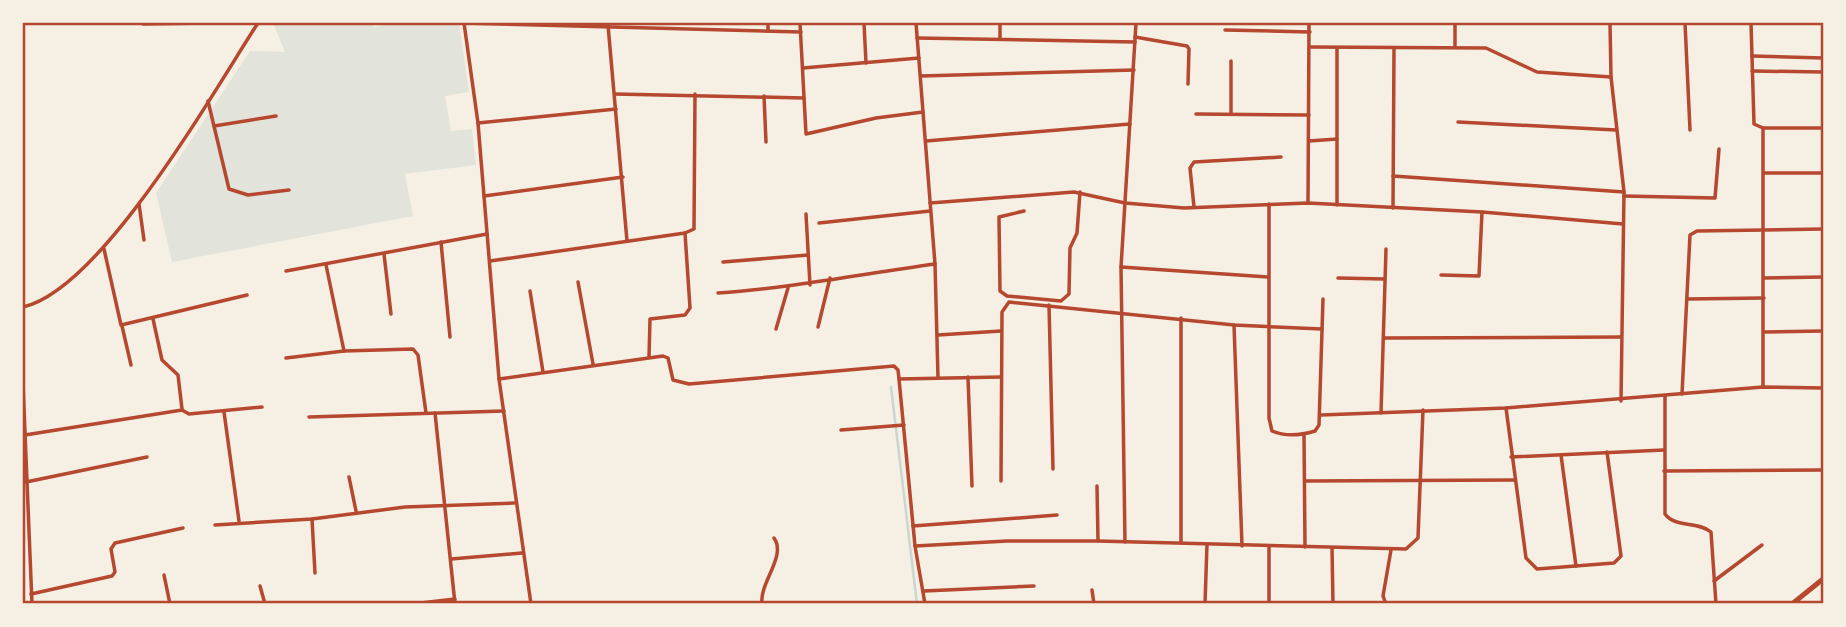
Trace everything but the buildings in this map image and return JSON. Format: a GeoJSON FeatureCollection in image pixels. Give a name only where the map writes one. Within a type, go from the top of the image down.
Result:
{"type":"FeatureCollection","features":[{"type":"Feature","properties":{"kind":"street"},"geometry":{"type":"LineString","coordinates":[[143,24],[208,23]]}},
{"type":"Feature","properties":{"kind":"street"},"geometry":{"type":"LineString","coordinates":[[23,307],[52,292],[104,249],[139,204],[258,23]]}},
{"type":"Feature","properties":{"kind":"street"},"geometry":{"type":"LineString","coordinates":[[531,604],[514,503],[499,379],[478,123],[464,23],[801,32]]}},
{"type":"Feature","properties":{"kind":"street"},"geometry":{"type":"LineString","coordinates":[[704,23],[704,29]]}},
{"type":"Feature","properties":{"kind":"street"},"geometry":{"type":"LineString","coordinates":[[768,23],[768,31]]}},
{"type":"Feature","properties":{"kind":"street"},"geometry":{"type":"LineString","coordinates":[[800,23],[804,131],[810,134],[876,118],[923,112]]}},
{"type":"Feature","properties":{"kind":"street"},"geometry":{"type":"LineString","coordinates":[[864,23],[866,63]]}},
{"type":"Feature","properties":{"kind":"street"},"geometry":{"type":"LineString","coordinates":[[916,23],[935,264],[938,378]]}},
{"type":"Feature","properties":{"kind":"street"},"geometry":{"type":"LineString","coordinates":[[1000,23],[1000,39]]}},
{"type":"Feature","properties":{"kind":"street"},"geometry":{"type":"LineString","coordinates":[[1125,542],[1121,267],[1136,23]]}},
{"type":"Feature","properties":{"kind":"street"},"geometry":{"type":"LineString","coordinates":[[1308,203],[1309,23]]}},
{"type":"Feature","properties":{"kind":"street"},"geometry":{"type":"LineString","coordinates":[[1455,23],[1455,47]]}},
{"type":"Feature","properties":{"kind":"street"},"geometry":{"type":"LineString","coordinates":[[1610,23],[1611,77],[1624,194],[1621,401]]}},
{"type":"Feature","properties":{"kind":"street"},"geometry":{"type":"LineString","coordinates":[[1685,23],[1690,130]]}},
{"type":"Feature","properties":{"kind":"street"},"geometry":{"type":"LineString","coordinates":[[1751,23],[1754,124],[1763,128],[1823,128]]}},
{"type":"Feature","properties":{"kind":"street"},"geometry":{"type":"LineString","coordinates":[[608,25],[628,241]]}},
{"type":"Feature","properties":{"kind":"street"},"geometry":{"type":"LineString","coordinates":[[1225,30],[1310,32]]}},
{"type":"Feature","properties":{"kind":"street"},"geometry":{"type":"LineString","coordinates":[[917,38],[1135,40],[1187,46],[1188,84]]}},
{"type":"Feature","properties":{"kind":"street"},"geometry":{"type":"LineString","coordinates":[[1310,47],[1492,49],[1537,72],[1611,77]]}},
{"type":"Feature","properties":{"kind":"street"},"geometry":{"type":"LineString","coordinates":[[1337,48],[1337,205]]}},
{"type":"Feature","properties":{"kind":"street"},"geometry":{"type":"LineString","coordinates":[[1393,208],[1394,48]]}},
{"type":"Feature","properties":{"kind":"street"},"geometry":{"type":"LineString","coordinates":[[1751,56],[1823,58]]}},
{"type":"Feature","properties":{"kind":"street"},"geometry":{"type":"LineString","coordinates":[[803,68],[919,58]]}},
{"type":"Feature","properties":{"kind":"street"},"geometry":{"type":"LineString","coordinates":[[1231,61],[1231,114]]}},
{"type":"Feature","properties":{"kind":"street"},"geometry":{"type":"LineString","coordinates":[[920,76],[1134,70]]}},
{"type":"Feature","properties":{"kind":"street"},"geometry":{"type":"LineString","coordinates":[[1752,71],[1823,72]]}},
{"type":"Feature","properties":{"kind":"street"},"geometry":{"type":"LineString","coordinates":[[615,94],[804,98]]}},
{"type":"Feature","properties":{"kind":"street"},"geometry":{"type":"LineString","coordinates":[[490,261],[685,233],[695,227],[695,94]]}},
{"type":"Feature","properties":{"kind":"street"},"geometry":{"type":"LineString","coordinates":[[764,96],[766,142]]}},
{"type":"Feature","properties":{"kind":"street"},"geometry":{"type":"LineString","coordinates":[[208,100],[229,189],[248,195],[289,190]]}},
{"type":"Feature","properties":{"kind":"street"},"geometry":{"type":"LineString","coordinates":[[478,123],[616,109]]}},
{"type":"Feature","properties":{"kind":"street"},"geometry":{"type":"LineString","coordinates":[[1196,114],[1310,115]]}},
{"type":"Feature","properties":{"kind":"street"},"geometry":{"type":"LineString","coordinates":[[214,126],[276,116]]}},
{"type":"Feature","properties":{"kind":"street"},"geometry":{"type":"LineString","coordinates":[[1458,122],[1616,130]]}},
{"type":"Feature","properties":{"kind":"street"},"geometry":{"type":"LineString","coordinates":[[926,141],[1130,124]]}},
{"type":"Feature","properties":{"kind":"street"},"geometry":{"type":"LineString","coordinates":[[1763,128],[1763,387]]}},
{"type":"Feature","properties":{"kind":"street"},"geometry":{"type":"LineString","coordinates":[[1309,141],[1337,139]]}},
{"type":"Feature","properties":{"kind":"street"},"geometry":{"type":"LineString","coordinates":[[1393,176],[1624,194],[1715,198],[1719,149]]}},
{"type":"Feature","properties":{"kind":"street"},"geometry":{"type":"LineString","coordinates":[[1194,207],[1190,168],[1195,162],[1281,157]]}},
{"type":"Feature","properties":{"kind":"street"},"geometry":{"type":"LineString","coordinates":[[1764,173],[1823,173]]}},
{"type":"Feature","properties":{"kind":"street"},"geometry":{"type":"LineString","coordinates":[[484,197],[623,177]]}},
{"type":"Feature","properties":{"kind":"street"},"geometry":{"type":"LineString","coordinates":[[930,203],[1080,192],[1125,203],[1194,207],[1308,203],[1482,212],[1623,224]]}},
{"type":"Feature","properties":{"kind":"street"},"geometry":{"type":"LineString","coordinates":[[1024,211],[999,217],[1000,291],[1007,296],[1061,301],[1069,294],[1070,248],[1077,233],[1080,192]]}},
{"type":"Feature","properties":{"kind":"street"},"geometry":{"type":"LineString","coordinates":[[139,204],[144,240]]}},
{"type":"Feature","properties":{"kind":"street"},"geometry":{"type":"LineString","coordinates":[[1269,204],[1270,426],[1279,434],[1304,434],[1315,430],[1321,415],[1323,299]]}},
{"type":"Feature","properties":{"kind":"street"},"geometry":{"type":"LineString","coordinates":[[819,223],[930,211]]}},
{"type":"Feature","properties":{"kind":"street"},"geometry":{"type":"LineString","coordinates":[[1441,275],[1479,276],[1482,212]]}},
{"type":"Feature","properties":{"kind":"street"},"geometry":{"type":"LineString","coordinates":[[806,214],[810,285]]}},
{"type":"Feature","properties":{"kind":"street"},"geometry":{"type":"LineString","coordinates":[[1682,394],[1690,235],[1697,231],[1823,229]]}},
{"type":"Feature","properties":{"kind":"street"},"geometry":{"type":"LineString","coordinates":[[649,357],[650,319],[685,315],[690,308],[685,233]]}},
{"type":"Feature","properties":{"kind":"street"},"geometry":{"type":"LineString","coordinates":[[286,271],[487,234]]}},
{"type":"Feature","properties":{"kind":"street"},"geometry":{"type":"LineString","coordinates":[[442,242],[450,337]]}},
{"type":"Feature","properties":{"kind":"street"},"geometry":{"type":"LineString","coordinates":[[104,249],[131,365]]}},
{"type":"Feature","properties":{"kind":"street"},"geometry":{"type":"LineString","coordinates":[[1381,413],[1386,249]]}},
{"type":"Feature","properties":{"kind":"street"},"geometry":{"type":"LineString","coordinates":[[384,254],[391,314]]}},
{"type":"Feature","properties":{"kind":"street"},"geometry":{"type":"LineString","coordinates":[[723,262],[808,255]]}},
{"type":"Feature","properties":{"kind":"street"},"geometry":{"type":"LineString","coordinates":[[718,293],[788,288],[810,285],[830,278],[935,264]]}},
{"type":"Feature","properties":{"kind":"street"},"geometry":{"type":"LineString","coordinates":[[326,265],[344,351]]}},
{"type":"Feature","properties":{"kind":"street"},"geometry":{"type":"LineString","coordinates":[[1121,267],[1268,277]]}},
{"type":"Feature","properties":{"kind":"street"},"geometry":{"type":"LineString","coordinates":[[1764,278],[1823,277]]}},
{"type":"Feature","properties":{"kind":"street"},"geometry":{"type":"LineString","coordinates":[[818,327],[830,278]]}},
{"type":"Feature","properties":{"kind":"street"},"geometry":{"type":"LineString","coordinates":[[1338,278],[1385,279]]}},
{"type":"Feature","properties":{"kind":"street"},"geometry":{"type":"LineString","coordinates":[[578,282],[593,364]]}},
{"type":"Feature","properties":{"kind":"street"},"geometry":{"type":"LineString","coordinates":[[776,329],[788,288]]}},
{"type":"Feature","properties":{"kind":"street"},"geometry":{"type":"LineString","coordinates":[[530,291],[543,372]]}},
{"type":"Feature","properties":{"kind":"street"},"geometry":{"type":"LineString","coordinates":[[121,325],[247,295]]}},
{"type":"Feature","properties":{"kind":"street"},"geometry":{"type":"LineString","coordinates":[[1687,299],[1764,298]]}},
{"type":"Feature","properties":{"kind":"street"},"geometry":{"type":"LineString","coordinates":[[1002,481],[1001,331],[1002,312],[1009,302],[1268,328],[1322,328]]}},
{"type":"Feature","properties":{"kind":"street"},"geometry":{"type":"LineString","coordinates":[[1049,305],[1053,469]]}},
{"type":"Feature","properties":{"kind":"street"},"geometry":{"type":"LineString","coordinates":[[1181,318],[1181,542]]}},
{"type":"Feature","properties":{"kind":"street"},"geometry":{"type":"LineString","coordinates":[[153,319],[162,360],[178,375],[182,410],[186,414],[262,407]]}},
{"type":"Feature","properties":{"kind":"street"},"geometry":{"type":"LineString","coordinates":[[1234,325],[1242,546]]}},
{"type":"Feature","properties":{"kind":"street"},"geometry":{"type":"LineString","coordinates":[[938,335],[1001,331]]}},
{"type":"Feature","properties":{"kind":"street"},"geometry":{"type":"LineString","coordinates":[[1765,332],[1823,331]]}},
{"type":"Feature","properties":{"kind":"street"},"geometry":{"type":"LineString","coordinates":[[1384,338],[1621,337]]}},
{"type":"Feature","properties":{"kind":"street"},"geometry":{"type":"LineString","coordinates":[[286,358],[344,351],[416,352],[426,413]]}},
{"type":"Feature","properties":{"kind":"street"},"geometry":{"type":"LineString","coordinates":[[499,379],[649,357],[668,358],[671,375],[678,383],[886,365],[898,370],[915,546],[925,604]]}},
{"type":"Feature","properties":{"kind":"street"},"geometry":{"type":"LineString","coordinates":[[968,377],[972,486]]}},
{"type":"Feature","properties":{"kind":"street"},"geometry":{"type":"LineString","coordinates":[[900,379],[1001,377]]}},
{"type":"Feature","properties":{"kind":"street"},"geometry":{"type":"LineString","coordinates":[[23,383],[32,604]]}},
{"type":"Feature","properties":{"kind":"street"},"geometry":{"type":"LineString","coordinates":[[1321,415],[1621,401],[1763,387],[1823,387]]}},
{"type":"Feature","properties":{"kind":"street"},"geometry":{"type":"LineString","coordinates":[[1665,396],[1664,471],[1667,517],[1703,526],[1713,535],[1716,604]]}},
{"type":"Feature","properties":{"kind":"street"},"geometry":{"type":"LineString","coordinates":[[1506,408],[1526,558],[1537,569],[1614,563],[1621,556],[1607,452]]}},
{"type":"Feature","properties":{"kind":"street"},"geometry":{"type":"LineString","coordinates":[[25,435],[182,410]]}},
{"type":"Feature","properties":{"kind":"street"},"geometry":{"type":"LineString","coordinates":[[915,546],[1007,541],[1098,541],[1391,551],[1406,549],[1418,538],[1423,410]]}},
{"type":"Feature","properties":{"kind":"street"},"geometry":{"type":"LineString","coordinates":[[309,418],[504,411]]}},
{"type":"Feature","properties":{"kind":"street"},"geometry":{"type":"LineString","coordinates":[[224,412],[239,522]]}},
{"type":"Feature","properties":{"kind":"street"},"geometry":{"type":"LineString","coordinates":[[412,604],[455,601],[435,413]]}},
{"type":"Feature","properties":{"kind":"street"},"geometry":{"type":"LineString","coordinates":[[841,430],[904,425]]}},
{"type":"Feature","properties":{"kind":"street"},"geometry":{"type":"LineString","coordinates":[[1304,434],[1305,547]]}},
{"type":"Feature","properties":{"kind":"street"},"geometry":{"type":"LineString","coordinates":[[1511,457],[1664,450]]}},
{"type":"Feature","properties":{"kind":"street"},"geometry":{"type":"LineString","coordinates":[[1561,455],[1576,566]]}},
{"type":"Feature","properties":{"kind":"street"},"geometry":{"type":"LineString","coordinates":[[26,482],[147,457]]}},
{"type":"Feature","properties":{"kind":"street"},"geometry":{"type":"LineString","coordinates":[[1664,471],[1823,470]]}},
{"type":"Feature","properties":{"kind":"street"},"geometry":{"type":"LineString","coordinates":[[349,477],[356,511]]}},
{"type":"Feature","properties":{"kind":"street"},"geometry":{"type":"LineString","coordinates":[[1305,481],[1514,480]]}},
{"type":"Feature","properties":{"kind":"street"},"geometry":{"type":"LineString","coordinates":[[1097,486],[1098,541]]}},
{"type":"Feature","properties":{"kind":"street"},"geometry":{"type":"LineString","coordinates":[[215,525],[312,519],[356,511],[514,503]]}},
{"type":"Feature","properties":{"kind":"street"},"geometry":{"type":"LineString","coordinates":[[913,526],[1057,515]]}},
{"type":"Feature","properties":{"kind":"street"},"geometry":{"type":"LineString","coordinates":[[312,519],[315,573]]}},
{"type":"Feature","properties":{"kind":"street"},"geometry":{"type":"LineString","coordinates":[[31,594],[112,576],[115,572],[111,549],[115,543],[183,528]]}},
{"type":"Feature","properties":{"kind":"street"},"geometry":{"type":"LineString","coordinates":[[762,604],[761,594],[778,547],[774,538]]}},
{"type":"Feature","properties":{"kind":"street"},"geometry":{"type":"LineString","coordinates":[[1205,604],[1207,544]]}},
{"type":"Feature","properties":{"kind":"street"},"geometry":{"type":"LineString","coordinates":[[1714,581],[1762,545]]}},
{"type":"Feature","properties":{"kind":"street"},"geometry":{"type":"LineString","coordinates":[[1269,547],[1269,604]]}},
{"type":"Feature","properties":{"kind":"street"},"geometry":{"type":"LineString","coordinates":[[1332,548],[1333,604]]}},
{"type":"Feature","properties":{"kind":"street"},"geometry":{"type":"LineString","coordinates":[[1386,604],[1383,596],[1391,551]]}},
{"type":"Feature","properties":{"kind":"street"},"geometry":{"type":"LineString","coordinates":[[451,559],[522,553]]}},
{"type":"Feature","properties":{"kind":"street"},"geometry":{"type":"LineString","coordinates":[[23,569],[29,569]]}},
{"type":"Feature","properties":{"kind":"street"},"geometry":{"type":"LineString","coordinates":[[164,575],[170,604]]}},
{"type":"Feature","properties":{"kind":"street"},"geometry":{"type":"LineString","coordinates":[[1792,604],[1823,579]]}},
{"type":"Feature","properties":{"kind":"street"},"geometry":{"type":"LineString","coordinates":[[260,586],[265,604]]}},
{"type":"Feature","properties":{"kind":"street"},"geometry":{"type":"LineString","coordinates":[[924,592],[1034,586]]}},
{"type":"Feature","properties":{"kind":"street"},"geometry":{"type":"LineString","coordinates":[[1092,590],[1094,604]]}},
{"type":"Feature","properties":{"kind":"shaded area"},"geometry":{"type":"Polygon","coordinates":[[[273,23],[372,23],[374,27],[402,23],[459,23],[469,92],[445,96],[451,131],[472,129],[476,165],[405,174],[413,216],[172,262],[156,193],[250,51],[285,52],[273,23]]]}},
{"type":"Feature","properties":{"kind":"waterway"},"geometry":{"type":"LineString","coordinates":[[891,387],[917,604]]}}]}
